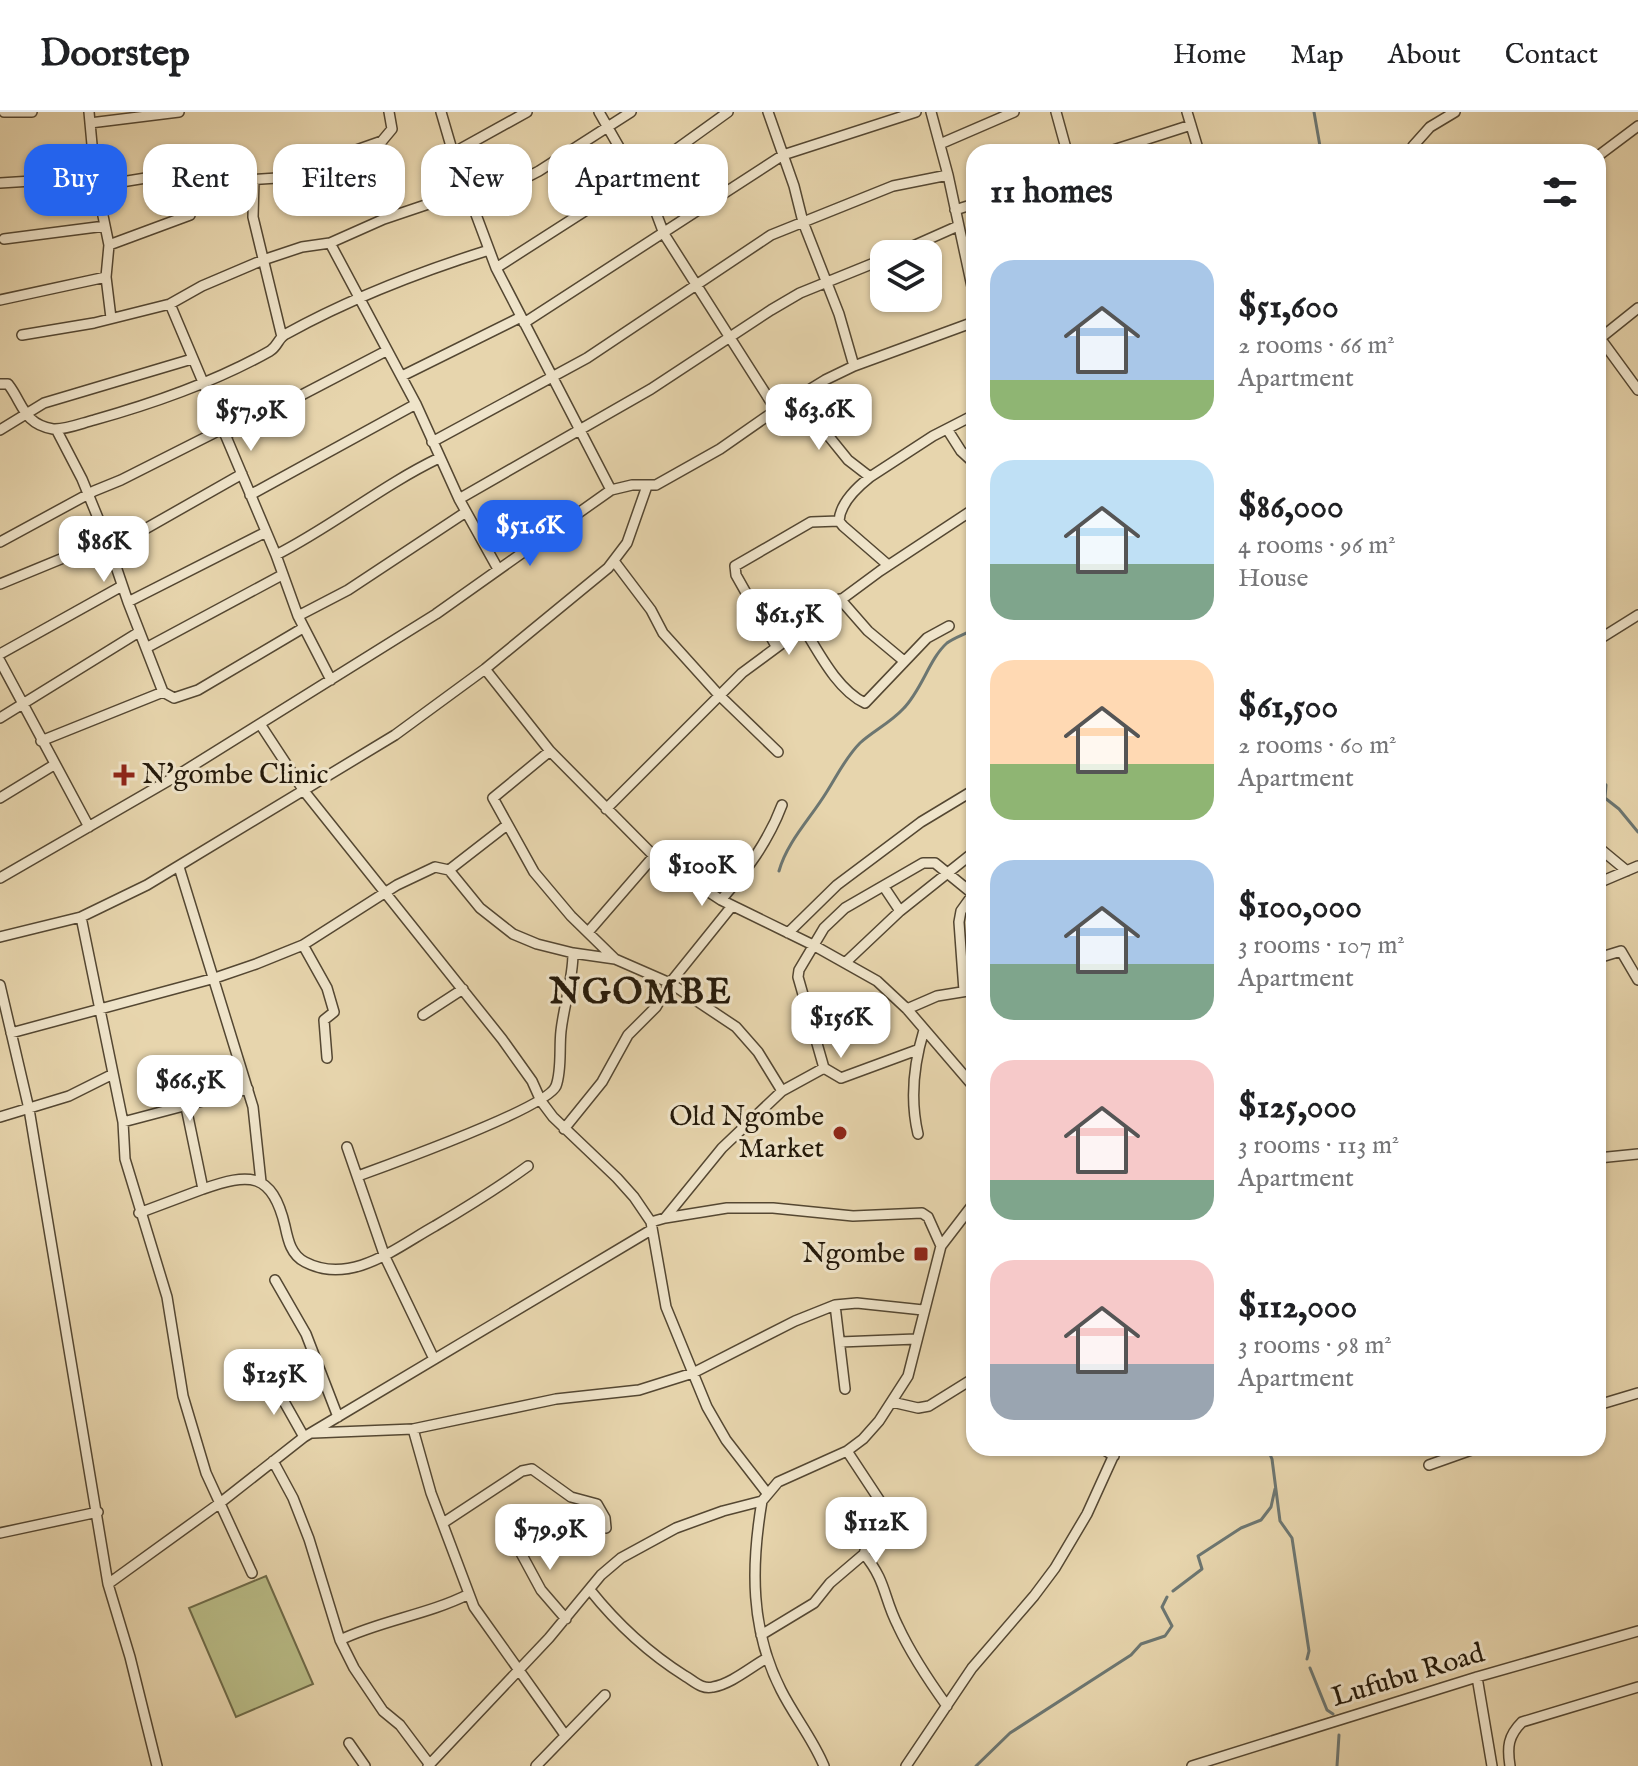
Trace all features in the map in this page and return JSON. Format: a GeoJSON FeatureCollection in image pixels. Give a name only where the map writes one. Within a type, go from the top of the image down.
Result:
{"type":"FeatureCollection","features":[{"type":"Feature","properties":{"kind":"street"},"geometry":{"type":"LineString","coordinates":[[4,112],[32,112]]}},
{"type":"Feature","properties":{"kind":"street"},"geometry":{"type":"LineString","coordinates":[[92,144],[89,117],[179,112]]}},
{"type":"Feature","properties":{"kind":"street"},"geometry":{"type":"LineString","coordinates":[[257,179],[277,178],[382,141],[392,129],[389,112]]}},
{"type":"Feature","properties":{"kind":"street"},"geometry":{"type":"LineString","coordinates":[[441,112],[450,144]]}},
{"type":"Feature","properties":{"kind":"street"},"geometry":{"type":"LineString","coordinates":[[469,144],[527,112]]}},
{"type":"Feature","properties":{"kind":"street"},"geometry":{"type":"LineString","coordinates":[[599,112],[616,144]]}},
{"type":"Feature","properties":{"kind":"street"},"geometry":{"type":"LineString","coordinates":[[532,175],[631,112]]}},
{"type":"Feature","properties":{"kind":"street"},"geometry":{"type":"LineString","coordinates":[[684,144],[728,112]]}},
{"type":"Feature","properties":{"kind":"street"},"geometry":{"type":"LineString","coordinates":[[768,112],[803,222],[839,314],[854,366]]}},
{"type":"Feature","properties":{"kind":"street"},"geometry":{"type":"LineString","coordinates":[[402,376],[522,320],[664,234],[783,155],[916,112]]}},
{"type":"Feature","properties":{"kind":"street"},"geometry":{"type":"LineString","coordinates":[[931,112],[966,255]]}},
{"type":"Feature","properties":{"kind":"street"},"geometry":{"type":"LineString","coordinates":[[940,144],[1014,112]]}},
{"type":"Feature","properties":{"kind":"street"},"geometry":{"type":"LineString","coordinates":[[1056,112],[1065,144]]}},
{"type":"Feature","properties":{"kind":"street"},"geometry":{"type":"LineString","coordinates":[[1187,112],[1197,144]]}},
{"type":"Feature","properties":{"kind":"street"},"geometry":{"type":"LineString","coordinates":[[1415,144],[1430,127],[1455,112]]}},
{"type":"Feature","properties":{"kind":"street"},"geometry":{"type":"LineString","coordinates":[[1132,144],[1191,125]]}},
{"type":"Feature","properties":{"kind":"street"},"geometry":{"type":"LineString","coordinates":[[1606,150],[1638,126]]}},
{"type":"Feature","properties":{"kind":"street"},"geometry":{"type":"LineString","coordinates":[[432,442],[598,351],[771,235],[893,186],[948,175]]}},
{"type":"Feature","properties":{"kind":"street"},"geometry":{"type":"LineString","coordinates":[[0,183],[24,182]]}},
{"type":"Feature","properties":{"kind":"street"},"geometry":{"type":"LineString","coordinates":[[22,335],[170,304],[202,286],[263,260],[302,247],[330,243],[421,206]]}},
{"type":"Feature","properties":{"kind":"street"},"geometry":{"type":"LineString","coordinates":[[955,210],[966,207]]}},
{"type":"Feature","properties":{"kind":"street"},"geometry":{"type":"LineString","coordinates":[[103,216],[109,245],[106,277],[111,318]]}},
{"type":"Feature","properties":{"kind":"street"},"geometry":{"type":"LineString","coordinates":[[109,245],[187,216]]}},
{"type":"Feature","properties":{"kind":"street"},"geometry":{"type":"LineString","coordinates":[[253,216],[282,337]]}},
{"type":"Feature","properties":{"kind":"street"},"geometry":{"type":"LineString","coordinates":[[477,216],[496,268],[611,490]]}},
{"type":"Feature","properties":{"kind":"street"},"geometry":{"type":"LineString","coordinates":[[496,268],[577,216]]}},
{"type":"Feature","properties":{"kind":"street"},"geometry":{"type":"LineString","coordinates":[[657,216],[664,234],[776,410]]}},
{"type":"Feature","properties":{"kind":"street"},"geometry":{"type":"LineString","coordinates":[[4,239],[105,226]]}},
{"type":"Feature","properties":{"kind":"street"},"geometry":{"type":"LineString","coordinates":[[926,240],[958,226]]}},
{"type":"Feature","properties":{"kind":"street"},"geometry":{"type":"LineString","coordinates":[[330,243],[358,300],[402,376],[459,499],[498,569]]}},
{"type":"Feature","properties":{"kind":"street"},"geometry":{"type":"LineString","coordinates":[[0,384],[5,382],[10,387],[26,416],[56,429],[151,403],[202,384],[275,348],[282,337],[409,276],[489,250]]}},
{"type":"Feature","properties":{"kind":"street"},"geometry":{"type":"LineString","coordinates":[[459,499],[651,389],[800,293],[870,265]]}},
{"type":"Feature","properties":{"kind":"street"},"geometry":{"type":"LineString","coordinates":[[0,300],[106,277]]}},
{"type":"Feature","properties":{"kind":"street"},"geometry":{"type":"LineString","coordinates":[[170,304],[276,555],[303,628],[331,680]]}},
{"type":"Feature","properties":{"kind":"street"},"geometry":{"type":"LineString","coordinates":[[1606,333],[1638,308]]}},
{"type":"Feature","properties":{"kind":"street"},"geometry":{"type":"LineString","coordinates":[[0,878],[260,724],[436,614],[611,490],[632,485],[656,485],[720,449],[797,397],[854,366],[966,325]]}},
{"type":"Feature","properties":{"kind":"street"},"geometry":{"type":"LineString","coordinates":[[1606,348],[1638,390]]}},
{"type":"Feature","properties":{"kind":"street"},"geometry":{"type":"LineString","coordinates":[[0,542],[88,494],[223,432],[386,351]]}},
{"type":"Feature","properties":{"kind":"street"},"geometry":{"type":"LineString","coordinates":[[0,430],[38,406],[58,398],[192,359]]}},
{"type":"Feature","properties":{"kind":"street"},"geometry":{"type":"LineString","coordinates":[[797,397],[848,460],[870,477]]}},
{"type":"Feature","properties":{"kind":"street"},"geometry":{"type":"LineString","coordinates":[[250,495],[416,404]]}},
{"type":"Feature","properties":{"kind":"street"},"geometry":{"type":"LineString","coordinates":[[839,521],[848,498],[870,477],[966,419]]}},
{"type":"Feature","properties":{"kind":"street"},"geometry":{"type":"LineString","coordinates":[[56,429],[88,494],[163,692],[174,698],[187,696],[303,628]]}},
{"type":"Feature","properties":{"kind":"street"},"geometry":{"type":"LineString","coordinates":[[947,429],[966,456]]}},
{"type":"Feature","properties":{"kind":"street"},"geometry":{"type":"LineString","coordinates":[[276,555],[310,537],[375,492],[439,458]]}},
{"type":"Feature","properties":{"kind":"street"},"geometry":{"type":"LineString","coordinates":[[0,584],[108,544],[242,474]]}},
{"type":"Feature","properties":{"kind":"street"},"geometry":{"type":"LineString","coordinates":[[0,937],[81,917],[179,867],[395,735],[485,669],[614,561],[632,532],[647,486]]}},
{"type":"Feature","properties":{"kind":"street"},"geometry":{"type":"LineString","coordinates":[[298,616],[348,590],[466,512]]}},
{"type":"Feature","properties":{"kind":"street"},"geometry":{"type":"LineString","coordinates":[[606,809],[718,694],[776,646],[888,565],[966,514]]}},
{"type":"Feature","properties":{"kind":"street"},"geometry":{"type":"LineString","coordinates":[[776,646],[736,575],[735,566],[811,522],[839,521],[888,565]]}},
{"type":"Feature","properties":{"kind":"street"},"geometry":{"type":"LineString","coordinates":[[128,602],[266,532]]}},
{"type":"Feature","properties":{"kind":"street"},"geometry":{"type":"LineString","coordinates":[[614,561],[651,610],[663,633],[718,694],[778,752]]}},
{"type":"Feature","properties":{"kind":"street"},"geometry":{"type":"LineString","coordinates":[[146,648],[282,575]]}},
{"type":"Feature","properties":{"kind":"street"},"geometry":{"type":"LineString","coordinates":[[0,654],[122,586]]}},
{"type":"Feature","properties":{"kind":"street"},"geometry":{"type":"LineString","coordinates":[[840,599],[878,641],[904,661]]}},
{"type":"Feature","properties":{"kind":"street"},"geometry":{"type":"LineString","coordinates":[[1606,635],[1637,617]]}},
{"type":"Feature","properties":{"kind":"street"},"geometry":{"type":"LineString","coordinates":[[803,627],[830,669],[862,703],[875,695],[927,638],[949,626]]}},
{"type":"Feature","properties":{"kind":"street"},"geometry":{"type":"LineString","coordinates":[[0,718],[139,632]]}},
{"type":"Feature","properties":{"kind":"street"},"geometry":{"type":"LineString","coordinates":[[0,661],[89,827]]}},
{"type":"Feature","properties":{"kind":"street"},"geometry":{"type":"LineString","coordinates":[[485,669],[550,751],[654,856],[721,900],[846,962],[877,981],[907,1009],[966,1078]]}},
{"type":"Feature","properties":{"kind":"street"},"geometry":{"type":"LineString","coordinates":[[41,741],[163,692]]}},
{"type":"Feature","properties":{"kind":"street"},"geometry":{"type":"LineString","coordinates":[[260,724],[304,791],[463,989],[532,1081],[541,1101],[564,1129],[634,1197],[651,1226],[666,1307],[707,1407],[764,1497],[754,1566],[754,1594],[761,1635],[781,1690],[824,1766]]}},
{"type":"Feature","properties":{"kind":"street"},"geometry":{"type":"LineString","coordinates":[[550,751],[495,795],[494,800],[534,872],[553,896],[615,959]]}},
{"type":"Feature","properties":{"kind":"street"},"geometry":{"type":"LineString","coordinates":[[0,798],[54,765]]}},
{"type":"Feature","properties":{"kind":"street"},"geometry":{"type":"LineString","coordinates":[[788,933],[837,885],[932,815],[966,795]]}},
{"type":"Feature","properties":{"kind":"street"},"geometry":{"type":"LineString","coordinates":[[721,900],[756,859],[782,805]]}},
{"type":"Feature","properties":{"kind":"street"},"geometry":{"type":"LineString","coordinates":[[449,870],[507,825]]}},
{"type":"Feature","properties":{"kind":"street"},"geometry":{"type":"LineString","coordinates":[[1606,854],[1627,871]]}},
{"type":"Feature","properties":{"kind":"street"},"geometry":{"type":"LineString","coordinates":[[589,931],[654,856]]}},
{"type":"Feature","properties":{"kind":"street"},"geometry":{"type":"LineString","coordinates":[[846,962],[900,911],[966,858]]}},
{"type":"Feature","properties":{"kind":"street"},"geometry":{"type":"LineString","coordinates":[[917,1050],[841,1078],[831,1074],[824,1068],[798,977],[799,970],[824,928],[845,908],[923,863],[935,863],[966,888]]}},
{"type":"Feature","properties":{"kind":"street"},"geometry":{"type":"LineString","coordinates":[[1606,880],[1638,866]]}},
{"type":"Feature","properties":{"kind":"street"},"geometry":{"type":"LineString","coordinates":[[179,867],[248,1089],[257,1127],[261,1182]]}},
{"type":"Feature","properties":{"kind":"street"},"geometry":{"type":"LineString","coordinates":[[11,1033],[98,1007],[215,978],[303,945],[385,892],[435,867],[449,870],[480,908],[513,934],[573,953],[615,959],[670,983],[736,1027],[758,1052],[782,1091]]}},
{"type":"Feature","properties":{"kind":"street"},"geometry":{"type":"LineString","coordinates":[[884,887],[900,911]]}},
{"type":"Feature","properties":{"kind":"street"},"geometry":{"type":"LineString","coordinates":[[966,904],[959,922],[966,970]]}},
{"type":"Feature","properties":{"kind":"street"},"geometry":{"type":"LineString","coordinates":[[564,1129],[587,1104],[628,1035],[656,1007],[670,983],[732,906]]}},
{"type":"Feature","properties":{"kind":"street"},"geometry":{"type":"LineString","coordinates":[[81,917],[123,1122],[125,1159],[139,1213],[159,1264],[187,1410],[206,1473],[252,1573]]}},
{"type":"Feature","properties":{"kind":"street"},"geometry":{"type":"LineString","coordinates":[[303,945],[327,988],[334,1012],[324,1020],[327,1058]]}},
{"type":"Feature","properties":{"kind":"street"},"geometry":{"type":"LineString","coordinates":[[1606,956],[1621,951],[1638,980]]}},
{"type":"Feature","properties":{"kind":"street"},"geometry":{"type":"LineString","coordinates":[[358,1176],[541,1101],[556,1086],[561,1031],[573,974],[573,953]]}},
{"type":"Feature","properties":{"kind":"street"},"geometry":{"type":"LineString","coordinates":[[0,985],[29,1109],[108,1584],[157,1766]]}},
{"type":"Feature","properties":{"kind":"street"},"geometry":{"type":"LineString","coordinates":[[423,1015],[463,989]]}},
{"type":"Feature","properties":{"kind":"street"},"geometry":{"type":"LineString","coordinates":[[907,1009],[937,996],[966,991]]}},
{"type":"Feature","properties":{"kind":"street"},"geometry":{"type":"LineString","coordinates":[[918,1134],[912,1101],[917,1050],[924,1030]]}},
{"type":"Feature","properties":{"kind":"street"},"geometry":{"type":"LineString","coordinates":[[665,1218],[722,1148],[782,1091],[824,1068]]}},
{"type":"Feature","properties":{"kind":"street"},"geometry":{"type":"LineString","coordinates":[[0,1117],[69,1096],[113,1074]]}},
{"type":"Feature","properties":{"kind":"street"},"geometry":{"type":"LineString","coordinates":[[123,1122],[248,1089]]}},
{"type":"Feature","properties":{"kind":"street"},"geometry":{"type":"LineString","coordinates":[[186,1107],[203,1189]]}},
{"type":"Feature","properties":{"kind":"street"},"geometry":{"type":"LineString","coordinates":[[347,1147],[385,1257],[434,1359]]}},
{"type":"Feature","properties":{"kind":"street"},"geometry":{"type":"LineString","coordinates":[[1606,1157],[1638,1154]]}},
{"type":"Feature","properties":{"kind":"street"},"geometry":{"type":"LineString","coordinates":[[139,1213],[235,1178],[261,1182],[269,1188],[293,1252],[303,1261],[339,1270],[385,1257],[498,1189],[528,1166]]}},
{"type":"Feature","properties":{"kind":"street"},"geometry":{"type":"LineString","coordinates":[[108,1584],[308,1435],[665,1218],[727,1208],[773,1208],[853,1216],[922,1213],[928,1217],[941,1246]]}},
{"type":"Feature","properties":{"kind":"street"},"geometry":{"type":"LineString","coordinates":[[273,1461],[293,1498],[340,1640],[354,1668],[383,1711],[435,1764],[566,1619],[601,1575],[621,1558],[676,1528],[764,1497],[778,1482],[847,1451],[863,1439],[908,1376],[941,1246],[966,1213]]}},
{"type":"Feature","properties":{"kind":"street"},"geometry":{"type":"LineString","coordinates":[[275,1280],[306,1334],[338,1417]]}},
{"type":"Feature","properties":{"kind":"street"},"geometry":{"type":"LineString","coordinates":[[308,1435],[413,1429],[556,1399],[639,1390],[693,1373],[795,1321],[835,1305],[857,1303],[923,1310]]}},
{"type":"Feature","properties":{"kind":"street"},"geometry":{"type":"LineString","coordinates":[[835,1305],[845,1389]]}},
{"type":"Feature","properties":{"kind":"street"},"geometry":{"type":"LineString","coordinates":[[840,1342],[916,1339]]}},
{"type":"Feature","properties":{"kind":"street"},"geometry":{"type":"LineString","coordinates":[[273,1382],[308,1435]]}},
{"type":"Feature","properties":{"kind":"street"},"geometry":{"type":"LineString","coordinates":[[892,1402],[918,1408],[929,1406],[966,1383]]}},
{"type":"Feature","properties":{"kind":"street"},"geometry":{"type":"LineString","coordinates":[[1606,1403],[1638,1393]]}},
{"type":"Feature","properties":{"kind":"street"},"geometry":{"type":"LineString","coordinates":[[413,1429],[431,1493],[469,1594],[483,1622],[565,1735]]}},
{"type":"Feature","properties":{"kind":"street"},"geometry":{"type":"LineString","coordinates":[[761,1635],[814,1603],[830,1583],[864,1554],[880,1501],[847,1451]]}},
{"type":"Feature","properties":{"kind":"street"},"geometry":{"type":"LineString","coordinates":[[906,1766],[972,1668],[1055,1568],[1087,1514],[1113,1456]]}},
{"type":"Feature","properties":{"kind":"street"},"geometry":{"type":"LineString","coordinates":[[1429,1465],[1454,1456]]}},
{"type":"Feature","properties":{"kind":"street"},"geometry":{"type":"LineString","coordinates":[[443,1523],[522,1471],[532,1469],[571,1497],[597,1504],[605,1518],[606,1528]]}},
{"type":"Feature","properties":{"kind":"street"},"geometry":{"type":"LineString","coordinates":[[0,1533],[98,1512]]}},
{"type":"Feature","properties":{"kind":"street"},"geometry":{"type":"LineString","coordinates":[[515,1542],[541,1590],[566,1619]]}},
{"type":"Feature","properties":{"kind":"street"},"geometry":{"type":"LineString","coordinates":[[864,1554],[883,1580],[893,1616],[906,1642],[947,1706]]}},
{"type":"Feature","properties":{"kind":"street"},"geometry":{"type":"LineString","coordinates":[[590,1590],[632,1639],[702,1687],[722,1684],[767,1658]]}},
{"type":"Feature","properties":{"kind":"street"},"geometry":{"type":"LineString","coordinates":[[340,1640],[362,1629],[433,1611],[469,1594]]}},
{"type":"Feature","properties":{"kind":"street","name":"Lufubu Road"},"geometry":{"type":"LineString","coordinates":[[1192,1766],[1477,1677],[1638,1631]]}},
{"type":"Feature","properties":{"kind":"street"},"geometry":{"type":"LineString","coordinates":[[1477,1677],[1492,1766]]}},
{"type":"Feature","properties":{"kind":"street"},"geometry":{"type":"LineString","coordinates":[[1510,1766],[1508,1741],[1522,1722],[1638,1687]]}},
{"type":"Feature","properties":{"kind":"street"},"geometry":{"type":"LineString","coordinates":[[536,1766],[605,1695]]}},
{"type":"Feature","properties":{"kind":"street"},"geometry":{"type":"LineString","coordinates":[[349,1743],[365,1766]]}},
{"type":"Feature","properties":{"kind":"green space"},"geometry":{"type":"Polygon","coordinates":[[[266,1576],[313,1684],[236,1717],[189,1608],[266,1576]]]}},
{"type":"Feature","properties":{"kind":"waterway"},"geometry":{"type":"LineString","coordinates":[[1314,112],[1320,144]]}},
{"type":"Feature","properties":{"kind":"waterway"},"geometry":{"type":"LineString","coordinates":[[779,871],[793,840],[855,749],[903,709],[935,657],[947,643],[966,633]]}},
{"type":"Feature","properties":{"kind":"waterway"},"geometry":{"type":"LineString","coordinates":[[1606,799],[1638,832]]}},
{"type":"Feature","properties":{"kind":"waterway"},"geometry":{"type":"LineString","coordinates":[[1271,1456],[1280,1521],[1292,1538],[1309,1651],[1307,1659]]}},
{"type":"Feature","properties":{"kind":"waterway"},"geometry":{"type":"LineString","coordinates":[[1173,1591],[1202,1569],[1198,1556],[1241,1528],[1261,1520],[1271,1507],[1275,1489]]}},
{"type":"Feature","properties":{"kind":"waterway"},"geometry":{"type":"LineString","coordinates":[[976,1766],[1010,1733],[1131,1655],[1141,1644],[1165,1636],[1172,1626],[1162,1607],[1167,1597]]}},
{"type":"Feature","properties":{"kind":"waterway"},"geometry":{"type":"LineString","coordinates":[[1310,1668],[1327,1710],[1333,1714]]}},
{"type":"Feature","properties":{"kind":"waterway"},"geometry":{"type":"LineString","coordinates":[[1337,1766],[1339,1735]]}},
{"type":"Feature","properties":{"kind":"place","name":"N'gombe Clinic"},"geometry":{"type":"Point","coordinates":[124,775]}},
{"type":"Feature","properties":{"kind":"place","name":"Old Ngombe Market"},"geometry":{"type":"Point","coordinates":[840,1133]}},
{"type":"Feature","properties":{"kind":"place","name":"Ngombe"},"geometry":{"type":"Point","coordinates":[921,1254]}},
{"type":"Feature","properties":{"kind":"district","name":"NGOMBE"},"geometry":{"type":"Point","coordinates":[641,993]}}]}
